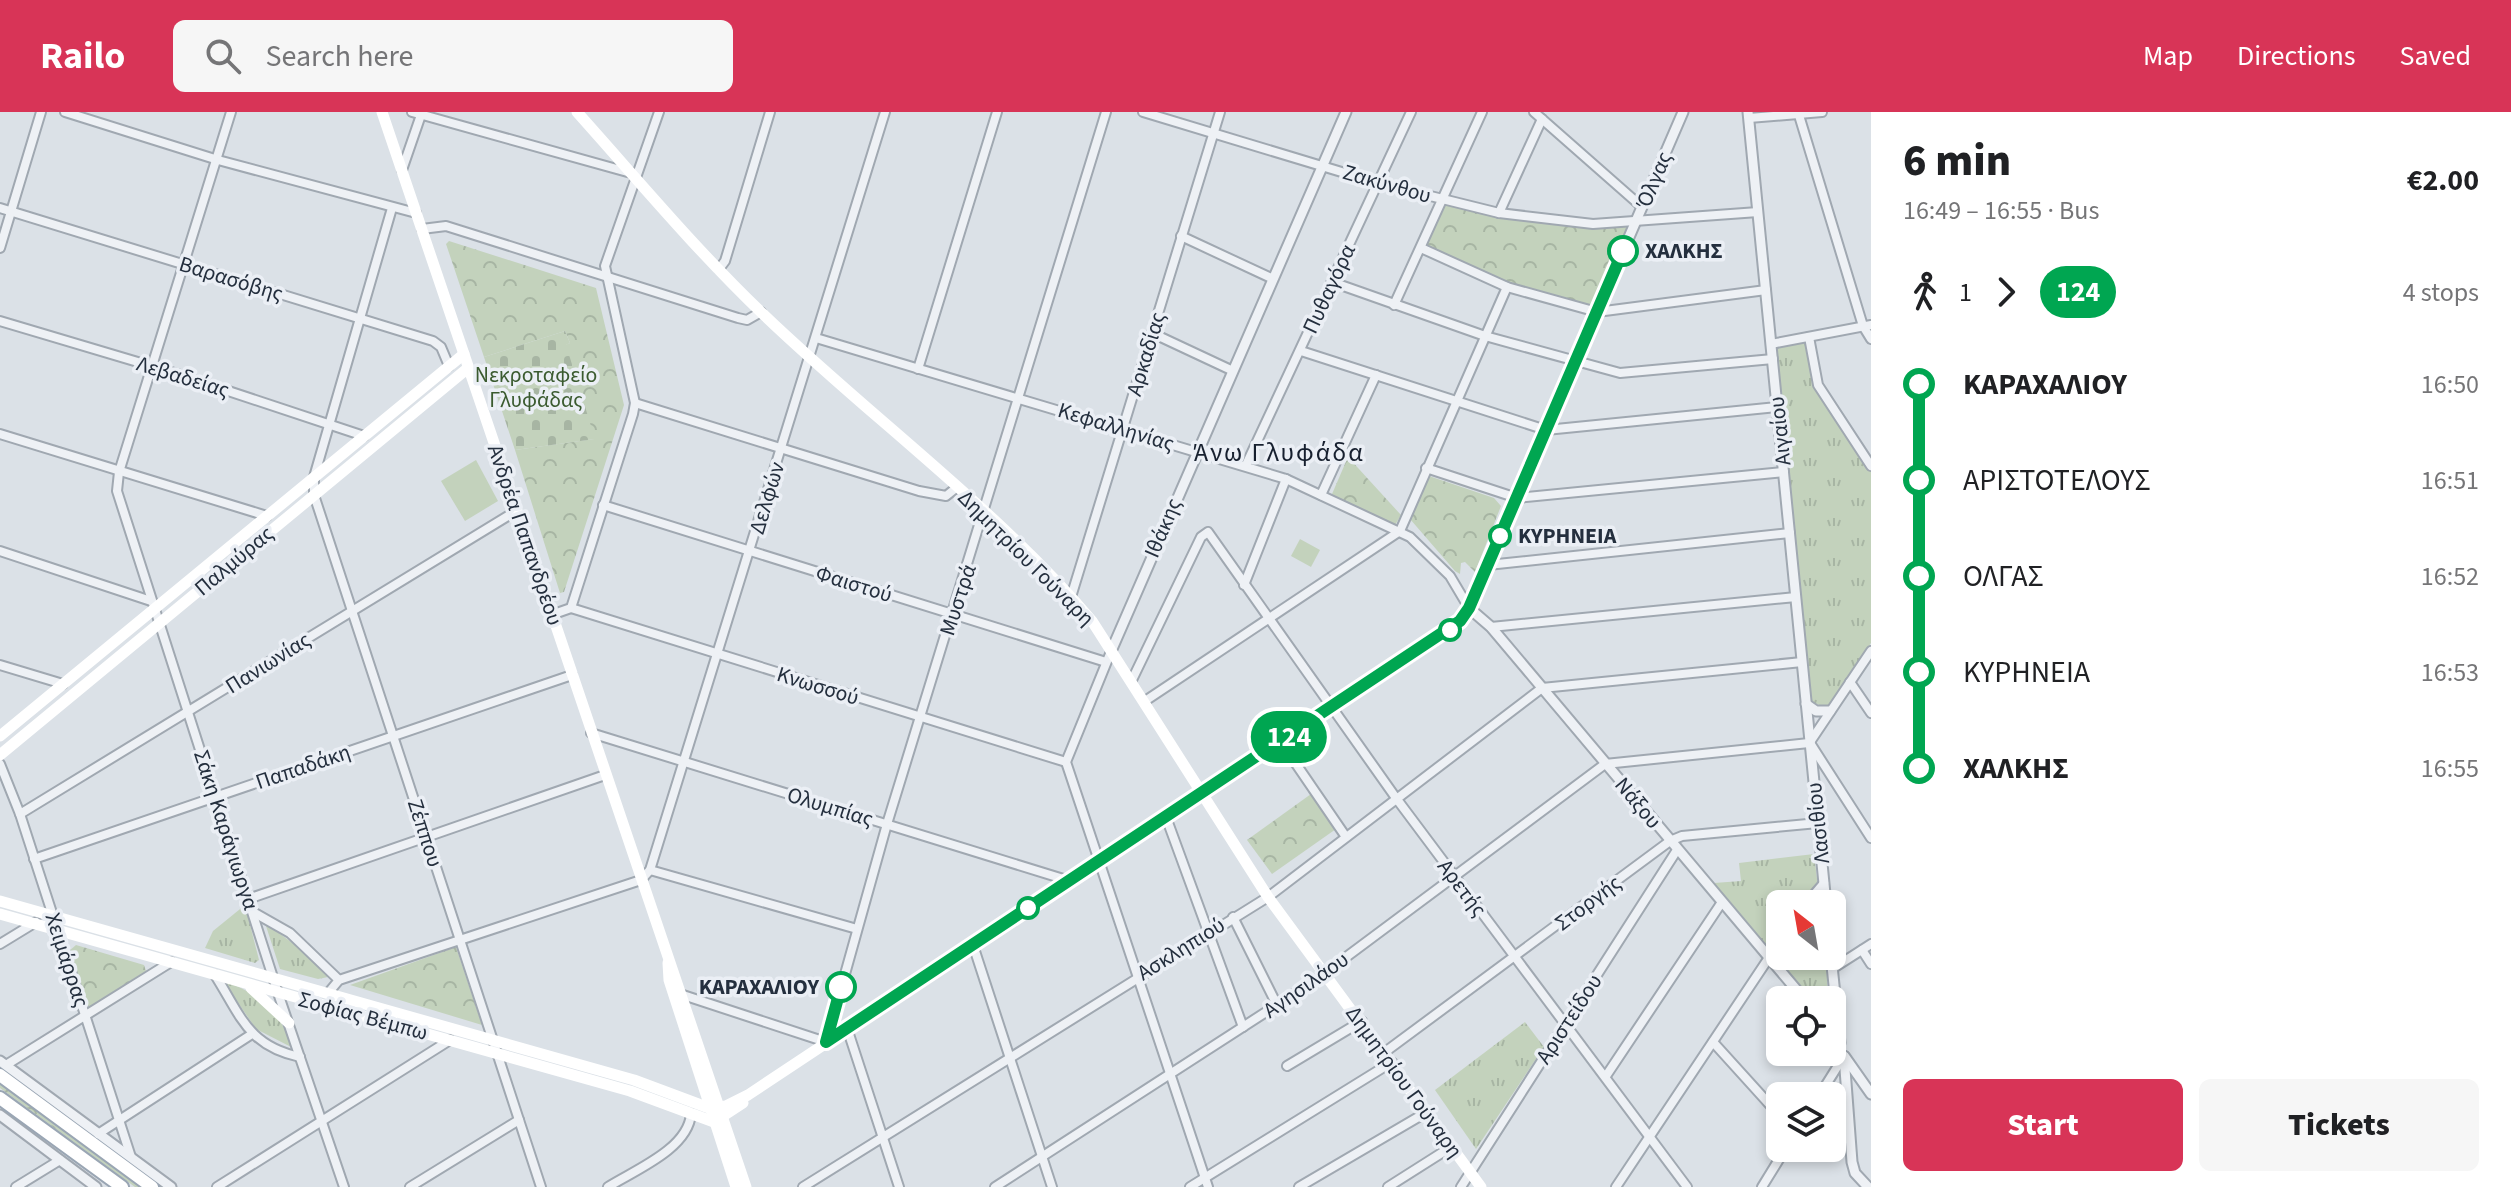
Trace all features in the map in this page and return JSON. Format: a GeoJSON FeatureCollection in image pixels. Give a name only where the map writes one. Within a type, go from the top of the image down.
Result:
{"type":"FeatureCollection","features":[{"type":"Feature","properties":{"kind":"main road","name":"Ανδρέα Παπανδρέου"},"geometry":{"type":"LineString","coordinates":[[382,112],[667,959],[683,995],[736,1187]]}},
{"type":"Feature","properties":{"kind":"main road","name":"Δημητρίου Γούναρη"},"geometry":{"type":"LineString","coordinates":[[577,112],[761,312],[956,488],[1071,597],[1112,649],[1268,897],[1481,1187]]}},
{"type":"Feature","properties":{"kind":"main road","name":"Παλμύρας"},"geometry":{"type":"LineString","coordinates":[[0,736],[153,605],[464,354]]}},
{"type":"Feature","properties":{"kind":"main road","name":"Παλμύρας"},"geometry":{"type":"LineString","coordinates":[[0,755],[468,368]]}},
{"type":"Feature","properties":{"kind":"main road","name":"Όλγας"},"geometry":{"type":"LineString","coordinates":[[716,1114],[1203,793]]}},
{"type":"Feature","properties":{"kind":"main road","name":"Σοφίας Βέμπω"},"geometry":{"type":"LineString","coordinates":[[0,901],[634,1080],[716,1114]]}},
{"type":"Feature","properties":{"kind":"main road","name":"Σοφίας Βέμπω"},"geometry":{"type":"LineString","coordinates":[[0,914],[497,1052],[630,1091],[691,1114],[716,1114]]}},
{"type":"Feature","properties":{"kind":"main road","name":"Ανδρέα Παπανδρέου"},"geometry":{"type":"LineString","coordinates":[[667,959],[669,980],[716,1114],[746,1187]]}},
{"type":"Feature","properties":{"kind":"main road"},"geometry":{"type":"LineString","coordinates":[[245,983],[289,1023]]}},
{"type":"Feature","properties":{"kind":"main road"},"geometry":{"type":"LineString","coordinates":[[2,1067],[152,1187]]}},
{"type":"Feature","properties":{"kind":"main road"},"geometry":{"type":"LineString","coordinates":[[0,1098],[122,1187]]}},
{"type":"Feature","properties":{"kind":"street"},"geometry":{"type":"LineString","coordinates":[[0,248],[41,112]]}},
{"type":"Feature","properties":{"kind":"street"},"geometry":{"type":"LineString","coordinates":[[65,112],[218,160],[416,213]]}},
{"type":"Feature","properties":{"kind":"street"},"geometry":{"type":"LineString","coordinates":[[119,472],[154,368],[231,112]]}},
{"type":"Feature","properties":{"kind":"street"},"geometry":{"type":"LineString","coordinates":[[551,615],[571,608],[635,403],[607,277],[606,254],[659,112]]}},
{"type":"Feature","properties":{"kind":"street"},"geometry":{"type":"LineString","coordinates":[[719,269],[725,261],[770,112]]}},
{"type":"Feature","properties":{"kind":"street","name":"Δελφών"},"geometry":{"type":"LineString","coordinates":[[641,880],[650,870],[885,112]]}},
{"type":"Feature","properties":{"kind":"street"},"geometry":{"type":"LineString","coordinates":[[918,369],[997,112]]}},
{"type":"Feature","properties":{"kind":"street","name":"Μυστρά"},"geometry":{"type":"LineString","coordinates":[[826,1042],[887,824],[985,515],[1106,112]]}},
{"type":"Feature","properties":{"kind":"street","name":"Ζακύνθου"},"geometry":{"type":"LineString","coordinates":[[1143,112],[1378,183],[1499,213],[1593,224],[1758,212]]}},
{"type":"Feature","properties":{"kind":"street","name":"Αρκαδίας"},"geometry":{"type":"LineString","coordinates":[[1071,597],[1220,112]]}},
{"type":"Feature","properties":{"kind":"street","name":"Ιθάκης"},"geometry":{"type":"LineString","coordinates":[[1066,762],[1195,451],[1346,112]]}},
{"type":"Feature","properties":{"kind":"street","name":"Πυθαγόρα"},"geometry":{"type":"LineString","coordinates":[[1246,465],[1411,112]]}},
{"type":"Feature","properties":{"kind":"street"},"geometry":{"type":"LineString","coordinates":[[1394,305],[1482,112]]}},
{"type":"Feature","properties":{"kind":"street"},"geometry":{"type":"LineString","coordinates":[[1534,112],[1642,207]]}},
{"type":"Feature","properties":{"kind":"street"},"geometry":{"type":"LineString","coordinates":[[1748,115],[1822,112]]}},
{"type":"Feature","properties":{"kind":"street"},"geometry":{"type":"LineString","coordinates":[[402,171],[418,113],[633,175]]}},
{"type":"Feature","properties":{"kind":"street","name":"Όλγας"},"geometry":{"type":"LineString","coordinates":[[1203,793],[1446,633],[1469,608],[1680,113]]}},
{"type":"Feature","properties":{"kind":"street"},"geometry":{"type":"LineString","coordinates":[[1799,113],[1871,339]]}},
{"type":"Feature","properties":{"kind":"street","name":"Αιγαίου"},"geometry":{"type":"LineString","coordinates":[[1748,115],[1809,743]]}},
{"type":"Feature","properties":{"kind":"street"},"geometry":{"type":"LineString","coordinates":[[1499,213],[1542,119]]}},
{"type":"Feature","properties":{"kind":"street","name":"Βαρασόβης"},"geometry":{"type":"LineString","coordinates":[[0,208],[433,341],[441,347],[449,366]]}},
{"type":"Feature","properties":{"kind":"street","name":"Ζέππου"},"geometry":{"type":"LineString","coordinates":[[392,208],[314,477],[314,495],[541,1187]]}},
{"type":"Feature","properties":{"kind":"street"},"geometry":{"type":"LineString","coordinates":[[422,229],[446,226],[738,318],[747,320],[761,312]]}},
{"type":"Feature","properties":{"kind":"street"},"geometry":{"type":"LineString","coordinates":[[1181,236],[1271,278]]}},
{"type":"Feature","properties":{"kind":"street"},"geometry":{"type":"LineString","coordinates":[[1421,248],[1507,287],[1597,312],[1766,290]]}},
{"type":"Feature","properties":{"kind":"street"},"geometry":{"type":"LineString","coordinates":[[1332,282],[1485,336],[1620,373],[1773,359]]}},
{"type":"Feature","properties":{"kind":"street"},"geometry":{"type":"LineString","coordinates":[[1145,701],[1400,531],[1507,287]]}},
{"type":"Feature","properties":{"kind":"street","name":"Λεβαδείας"},"geometry":{"type":"LineString","coordinates":[[0,321],[364,436]]}},
{"type":"Feature","properties":{"kind":"street"},"geometry":{"type":"LineString","coordinates":[[1771,344],[1867,326]]}},
{"type":"Feature","properties":{"kind":"street"},"geometry":{"type":"LineString","coordinates":[[1152,333],[1231,370]]}},
{"type":"Feature","properties":{"kind":"street"},"geometry":{"type":"LineString","coordinates":[[1809,337],[1818,385],[1871,466]]}},
{"type":"Feature","properties":{"kind":"street","name":"Κεφαλληνίας"},"geometry":{"type":"LineString","coordinates":[[816,338],[1286,479],[1400,531],[1434,558],[1469,608]]}},
{"type":"Feature","properties":{"kind":"street"},"geometry":{"type":"LineString","coordinates":[[1301,351],[1546,430],[1777,407]]}},
{"type":"Feature","properties":{"kind":"street"},"geometry":{"type":"LineString","coordinates":[[1321,495],[1376,375]]}},
{"type":"Feature","properties":{"kind":"street"},"geometry":{"type":"LineString","coordinates":[[635,403],[939,496],[956,488]]}},
{"type":"Feature","properties":{"kind":"street"},"geometry":{"type":"LineString","coordinates":[[0,434],[267,516]]}},
{"type":"Feature","properties":{"kind":"street"},"geometry":{"type":"LineString","coordinates":[[1426,468],[1517,498],[1784,472]]}},
{"type":"Feature","properties":{"kind":"street","name":"Σάκη Καράγιωργα"},"geometry":{"type":"LineString","coordinates":[[119,472],[117,491],[278,993],[344,1187]]}},
{"type":"Feature","properties":{"kind":"street"},"geometry":{"type":"LineString","coordinates":[[1244,585],[1286,479]]}},
{"type":"Feature","properties":{"kind":"street","name":"Φαιστού"},"geometry":{"type":"LineString","coordinates":[[603,505],[1106,662]]}},
{"type":"Feature","properties":{"kind":"street","name":"Πανιωνίας"},"geometry":{"type":"LineString","coordinates":[[20,814],[516,511]]}},
{"type":"Feature","properties":{"kind":"street","name":"Αρετής"},"geometry":{"type":"LineString","coordinates":[[1132,680],[1206,532],[1213,536],[1267,619],[1453,876],[1687,1187]]}},
{"type":"Feature","properties":{"kind":"street"},"geometry":{"type":"LineString","coordinates":[[1488,565],[1790,533]]}},
{"type":"Feature","properties":{"kind":"street"},"geometry":{"type":"LineString","coordinates":[[0,551],[153,605]]}},
{"type":"Feature","properties":{"kind":"street"},"geometry":{"type":"LineString","coordinates":[[1491,627],[1796,597]]}},
{"type":"Feature","properties":{"kind":"street","name":"Κνωσσού"},"geometry":{"type":"LineString","coordinates":[[571,608],[1066,762]]}},
{"type":"Feature","properties":{"kind":"street","name":"Νάξου"},"geometry":{"type":"LineString","coordinates":[[1469,608],[1491,627],[1766,953]]}},
{"type":"Feature","properties":{"kind":"street"},"geometry":{"type":"LineString","coordinates":[[1809,743],[1871,651]]}},
{"type":"Feature","properties":{"kind":"street"},"geometry":{"type":"LineString","coordinates":[[1542,688],[1802,662]]}},
{"type":"Feature","properties":{"kind":"street"},"geometry":{"type":"LineString","coordinates":[[0,665],[63,684]]}},
{"type":"Feature","properties":{"kind":"street","name":"Παπαδάκη"},"geometry":{"type":"LineString","coordinates":[[34,859],[572,675]]}},
{"type":"Feature","properties":{"kind":"street"},"geometry":{"type":"LineString","coordinates":[[1850,682],[1871,713]]}},
{"type":"Feature","properties":{"kind":"street","name":"Ασκληπιού"},"geometry":{"type":"LineString","coordinates":[[803,1187],[1268,897],[1542,688]]}},
{"type":"Feature","properties":{"kind":"street"},"geometry":{"type":"LineString","coordinates":[[1806,704],[1816,711],[1830,711]]}},
{"type":"Feature","properties":{"kind":"street","name":"Ολυμπίας"},"geometry":{"type":"LineString","coordinates":[[591,733],[1070,881]]}},
{"type":"Feature","properties":{"kind":"street"},"geometry":{"type":"LineString","coordinates":[[1281,742],[1346,837]]}},
{"type":"Feature","properties":{"kind":"street"},"geometry":{"type":"LineString","coordinates":[[1605,764],[1809,743]]}},
{"type":"Feature","properties":{"kind":"street"},"geometry":{"type":"LineString","coordinates":[[1809,743],[1871,838]]}},
{"type":"Feature","properties":{"kind":"street","name":"Λασιθίου"},"geometry":{"type":"LineString","coordinates":[[1809,743],[1825,890]]}},
{"type":"Feature","properties":{"kind":"street"},"geometry":{"type":"LineString","coordinates":[[1066,762],[1206,1182]]}},
{"type":"Feature","properties":{"kind":"street","name":"Χειμάρρας"},"geometry":{"type":"LineString","coordinates":[[0,764],[20,814],[131,1157]]}},
{"type":"Feature","properties":{"kind":"street","name":"Αγησιλάου"},"geometry":{"type":"LineString","coordinates":[[995,1187],[1325,973],[1605,764]]}},
{"type":"Feature","properties":{"kind":"street"},"geometry":{"type":"LineString","coordinates":[[248,899],[605,775]]}},
{"type":"Feature","properties":{"kind":"street"},"geometry":{"type":"LineString","coordinates":[[1166,817],[1243,1027]]}},
{"type":"Feature","properties":{"kind":"street","name":"Στοργής"},"geometry":{"type":"LineString","coordinates":[[1190,1187],[1206,1182],[1388,1057],[1514,958],[1682,836],[1818,823]]}},
{"type":"Feature","properties":{"kind":"street","name":"Αριστείδου"},"geometry":{"type":"LineString","coordinates":[[1461,1187],[1565,1026],[1673,845]]}},
{"type":"Feature","properties":{"kind":"street"},"geometry":{"type":"LineString","coordinates":[[650,870],[857,929]]}},
{"type":"Feature","properties":{"kind":"street"},"geometry":{"type":"LineString","coordinates":[[329,992],[339,980],[641,880]]}},
{"type":"Feature","properties":{"kind":"street"},"geometry":{"type":"LineString","coordinates":[[1818,890],[1824,883]]}},
{"type":"Feature","properties":{"kind":"street"},"geometry":{"type":"LineString","coordinates":[[1606,1076],[1722,902]]}},
{"type":"Feature","properties":{"kind":"street"},"geometry":{"type":"LineString","coordinates":[[253,912],[290,933],[339,980]]}},
{"type":"Feature","properties":{"kind":"street"},"geometry":{"type":"LineString","coordinates":[[1233,917],[1277,1005]]}},
{"type":"Feature","properties":{"kind":"street"},"geometry":{"type":"LineString","coordinates":[[0,944],[36,922]]}},
{"type":"Feature","properties":{"kind":"street"},"geometry":{"type":"LineString","coordinates":[[1846,960],[1871,944]]}},
{"type":"Feature","properties":{"kind":"street"},"geometry":{"type":"LineString","coordinates":[[973,945],[1052,1187]]}},
{"type":"Feature","properties":{"kind":"street"},"geometry":{"type":"LineString","coordinates":[[1862,950],[1871,964]]}},
{"type":"Feature","properties":{"kind":"street"},"geometry":{"type":"LineString","coordinates":[[1616,1187],[1766,961]]}},
{"type":"Feature","properties":{"kind":"street"},"geometry":{"type":"LineString","coordinates":[[171,1187],[2,1067],[172,962]]}},
{"type":"Feature","properties":{"kind":"street","name":"Νάξου"},"geometry":{"type":"LineString","coordinates":[[1780,970],[1794,986]]}},
{"type":"Feature","properties":{"kind":"street"},"geometry":{"type":"LineString","coordinates":[[215,975],[252,1034],[273,1049],[300,1057]]}},
{"type":"Feature","properties":{"kind":"street"},"geometry":{"type":"LineString","coordinates":[[683,995],[826,1042]]}},
{"type":"Feature","properties":{"kind":"street"},"geometry":{"type":"LineString","coordinates":[[1287,1066],[1362,1021]]}},
{"type":"Feature","properties":{"kind":"street"},"geometry":{"type":"LineString","coordinates":[[847,1028],[899,1187]]}},
{"type":"Feature","properties":{"kind":"street"},"geometry":{"type":"LineString","coordinates":[[98,1134],[252,1034]]}},
{"type":"Feature","properties":{"kind":"street"},"geometry":{"type":"LineString","coordinates":[[217,1187],[451,1039]]}},
{"type":"Feature","properties":{"kind":"street"},"geometry":{"type":"LineString","coordinates":[[1713,1042],[1766,1101]]}},
{"type":"Feature","properties":{"kind":"street"},"geometry":{"type":"LineString","coordinates":[[1846,1059],[1871,1094]]}},
{"type":"Feature","properties":{"kind":"street"},"geometry":{"type":"LineString","coordinates":[[1845,1066],[1852,1162],[1855,1173],[1868,1187]]}},
{"type":"Feature","properties":{"kind":"street"},"geometry":{"type":"LineString","coordinates":[[1299,1187],[1427,1112]]}},
{"type":"Feature","properties":{"kind":"street"},"geometry":{"type":"LineString","coordinates":[[608,1187],[681,1139],[690,1126],[691,1114]]}},
{"type":"Feature","properties":{"kind":"street"},"geometry":{"type":"LineString","coordinates":[[0,1115],[96,1187]]}},
{"type":"Feature","properties":{"kind":"street"},"geometry":{"type":"LineString","coordinates":[[410,1187],[519,1120]]}},
{"type":"Feature","properties":{"kind":"street"},"geometry":{"type":"LineString","coordinates":[[1388,1187],[1451,1147]]}},
{"type":"Feature","properties":{"kind":"street"},"geometry":{"type":"LineString","coordinates":[[16,1187],[60,1160]]}},
{"type":"Feature","properties":{"kind":"street"},"geometry":{"type":"LineString","coordinates":[[1762,1187],[1777,1162]]}},
{"type":"Feature","properties":{"kind":"green space"},"geometry":{"type":"Polygon","coordinates":[[[1444,203],[1633,225],[1598,308],[1513,284],[1425,245],[1444,203]]]}},
{"type":"Feature","properties":{"kind":"green space"},"geometry":{"type":"Polygon","coordinates":[[[449,241],[596,288],[624,405],[564,592],[560,593],[515,450],[594,439],[565,345],[570,343],[565,331],[484,357],[446,244],[449,241]]]}},
{"type":"Feature","properties":{"kind":"green space","name":"Νεκροταφείο Γλυφάδας"},"geometry":{"type":"Polygon","coordinates":[[[565,331],[570,343],[566,345],[595,439],[515,450],[484,357],[565,331]]]}},
{"type":"Feature","properties":{"kind":"green space"},"geometry":{"type":"Polygon","coordinates":[[[1807,340],[1817,386],[1871,471],[1871,643],[1827,708],[1809,701],[1774,345],[1807,340]]]}},
{"type":"Feature","properties":{"kind":"green space"},"geometry":{"type":"Polygon","coordinates":[[[1348,457],[1401,515],[1394,527],[1332,494],[1348,457]]]}},
{"type":"Feature","properties":{"kind":"green space"},"geometry":{"type":"Polygon","coordinates":[[[476,460],[498,501],[465,521],[441,481],[476,460]]]}},
{"type":"Feature","properties":{"kind":"green space"},"geometry":{"type":"Polygon","coordinates":[[[1429,476],[1494,498],[1501,506],[1475,572],[1465,562],[1461,563],[1460,574],[1455,571],[1410,519],[1429,476]]]}},
{"type":"Feature","properties":{"kind":"green space"},"geometry":{"type":"Polygon","coordinates":[[[1300,539],[1320,550],[1311,567],[1291,556],[1300,539]]]}},
{"type":"Feature","properties":{"kind":"green space"},"geometry":{"type":"Polygon","coordinates":[[[1311,794],[1336,829],[1272,874],[1247,840],[1311,794]]]}},
{"type":"Feature","properties":{"kind":"green space"},"geometry":{"type":"Polygon","coordinates":[[[1814,854],[1818,890],[1766,890],[1766,946],[1714,883],[1741,881],[1739,863],[1814,854]]]}},
{"type":"Feature","properties":{"kind":"green space"},"geometry":{"type":"Polygon","coordinates":[[[245,905],[259,960],[255,963],[205,948],[213,931],[245,905]]]}},
{"type":"Feature","properties":{"kind":"green space"},"geometry":{"type":"Polygon","coordinates":[[[265,923],[305,952],[328,977],[318,979],[280,969],[265,923]]]}},
{"type":"Feature","properties":{"kind":"green space"},"geometry":{"type":"Polygon","coordinates":[[[76,945],[144,965],[146,971],[89,1007],[85,1005],[69,951],[76,945]]]}},
{"type":"Feature","properties":{"kind":"green space"},"geometry":{"type":"Polygon","coordinates":[[[456,947],[482,1025],[350,985],[456,947]]]}},
{"type":"Feature","properties":{"kind":"green space"},"geometry":{"type":"Polygon","coordinates":[[[1785,970],[1827,970],[1827,986],[1799,986],[1785,970]]]}},
{"type":"Feature","properties":{"kind":"green space"},"geometry":{"type":"Polygon","coordinates":[[[223,981],[247,991],[267,1006],[282,1025],[293,1048],[256,1029],[223,981]]]}},
{"type":"Feature","properties":{"kind":"green space"},"geometry":{"type":"Polygon","coordinates":[[[1525,1022],[1544,1047],[1476,1149],[1435,1090],[1525,1022]]]}},
{"type":"Feature","properties":{"kind":"green space"},"geometry":{"type":"Polygon","coordinates":[[[0,1082],[143,1187],[135,1187],[0,1088],[0,1082]]]}},
{"type":"Feature","properties":{"kind":"bus line","name":"124"},"geometry":{"type":"LineString","coordinates":[[841,987],[826,1042],[1460,621],[1469,608],[1623,251]]}},
{"type":"Feature","properties":{"kind":"place","name":"ΧΑΛΚΗΣ"},"geometry":{"type":"Point","coordinates":[1623,251]}},
{"type":"Feature","properties":{"kind":"place","name":"ΚΥΡΗΝΕΙΑ"},"geometry":{"type":"Point","coordinates":[1500,536]}},
{"type":"Feature","properties":{"kind":"place","name":"ΚΑΡΑΧΑΛΙΟΥ"},"geometry":{"type":"Point","coordinates":[841,987]}},
{"type":"Feature","properties":{"kind":"district","name":"Άνω Γλυφάδα"},"geometry":{"type":"Point","coordinates":[1279,452]}}]}
